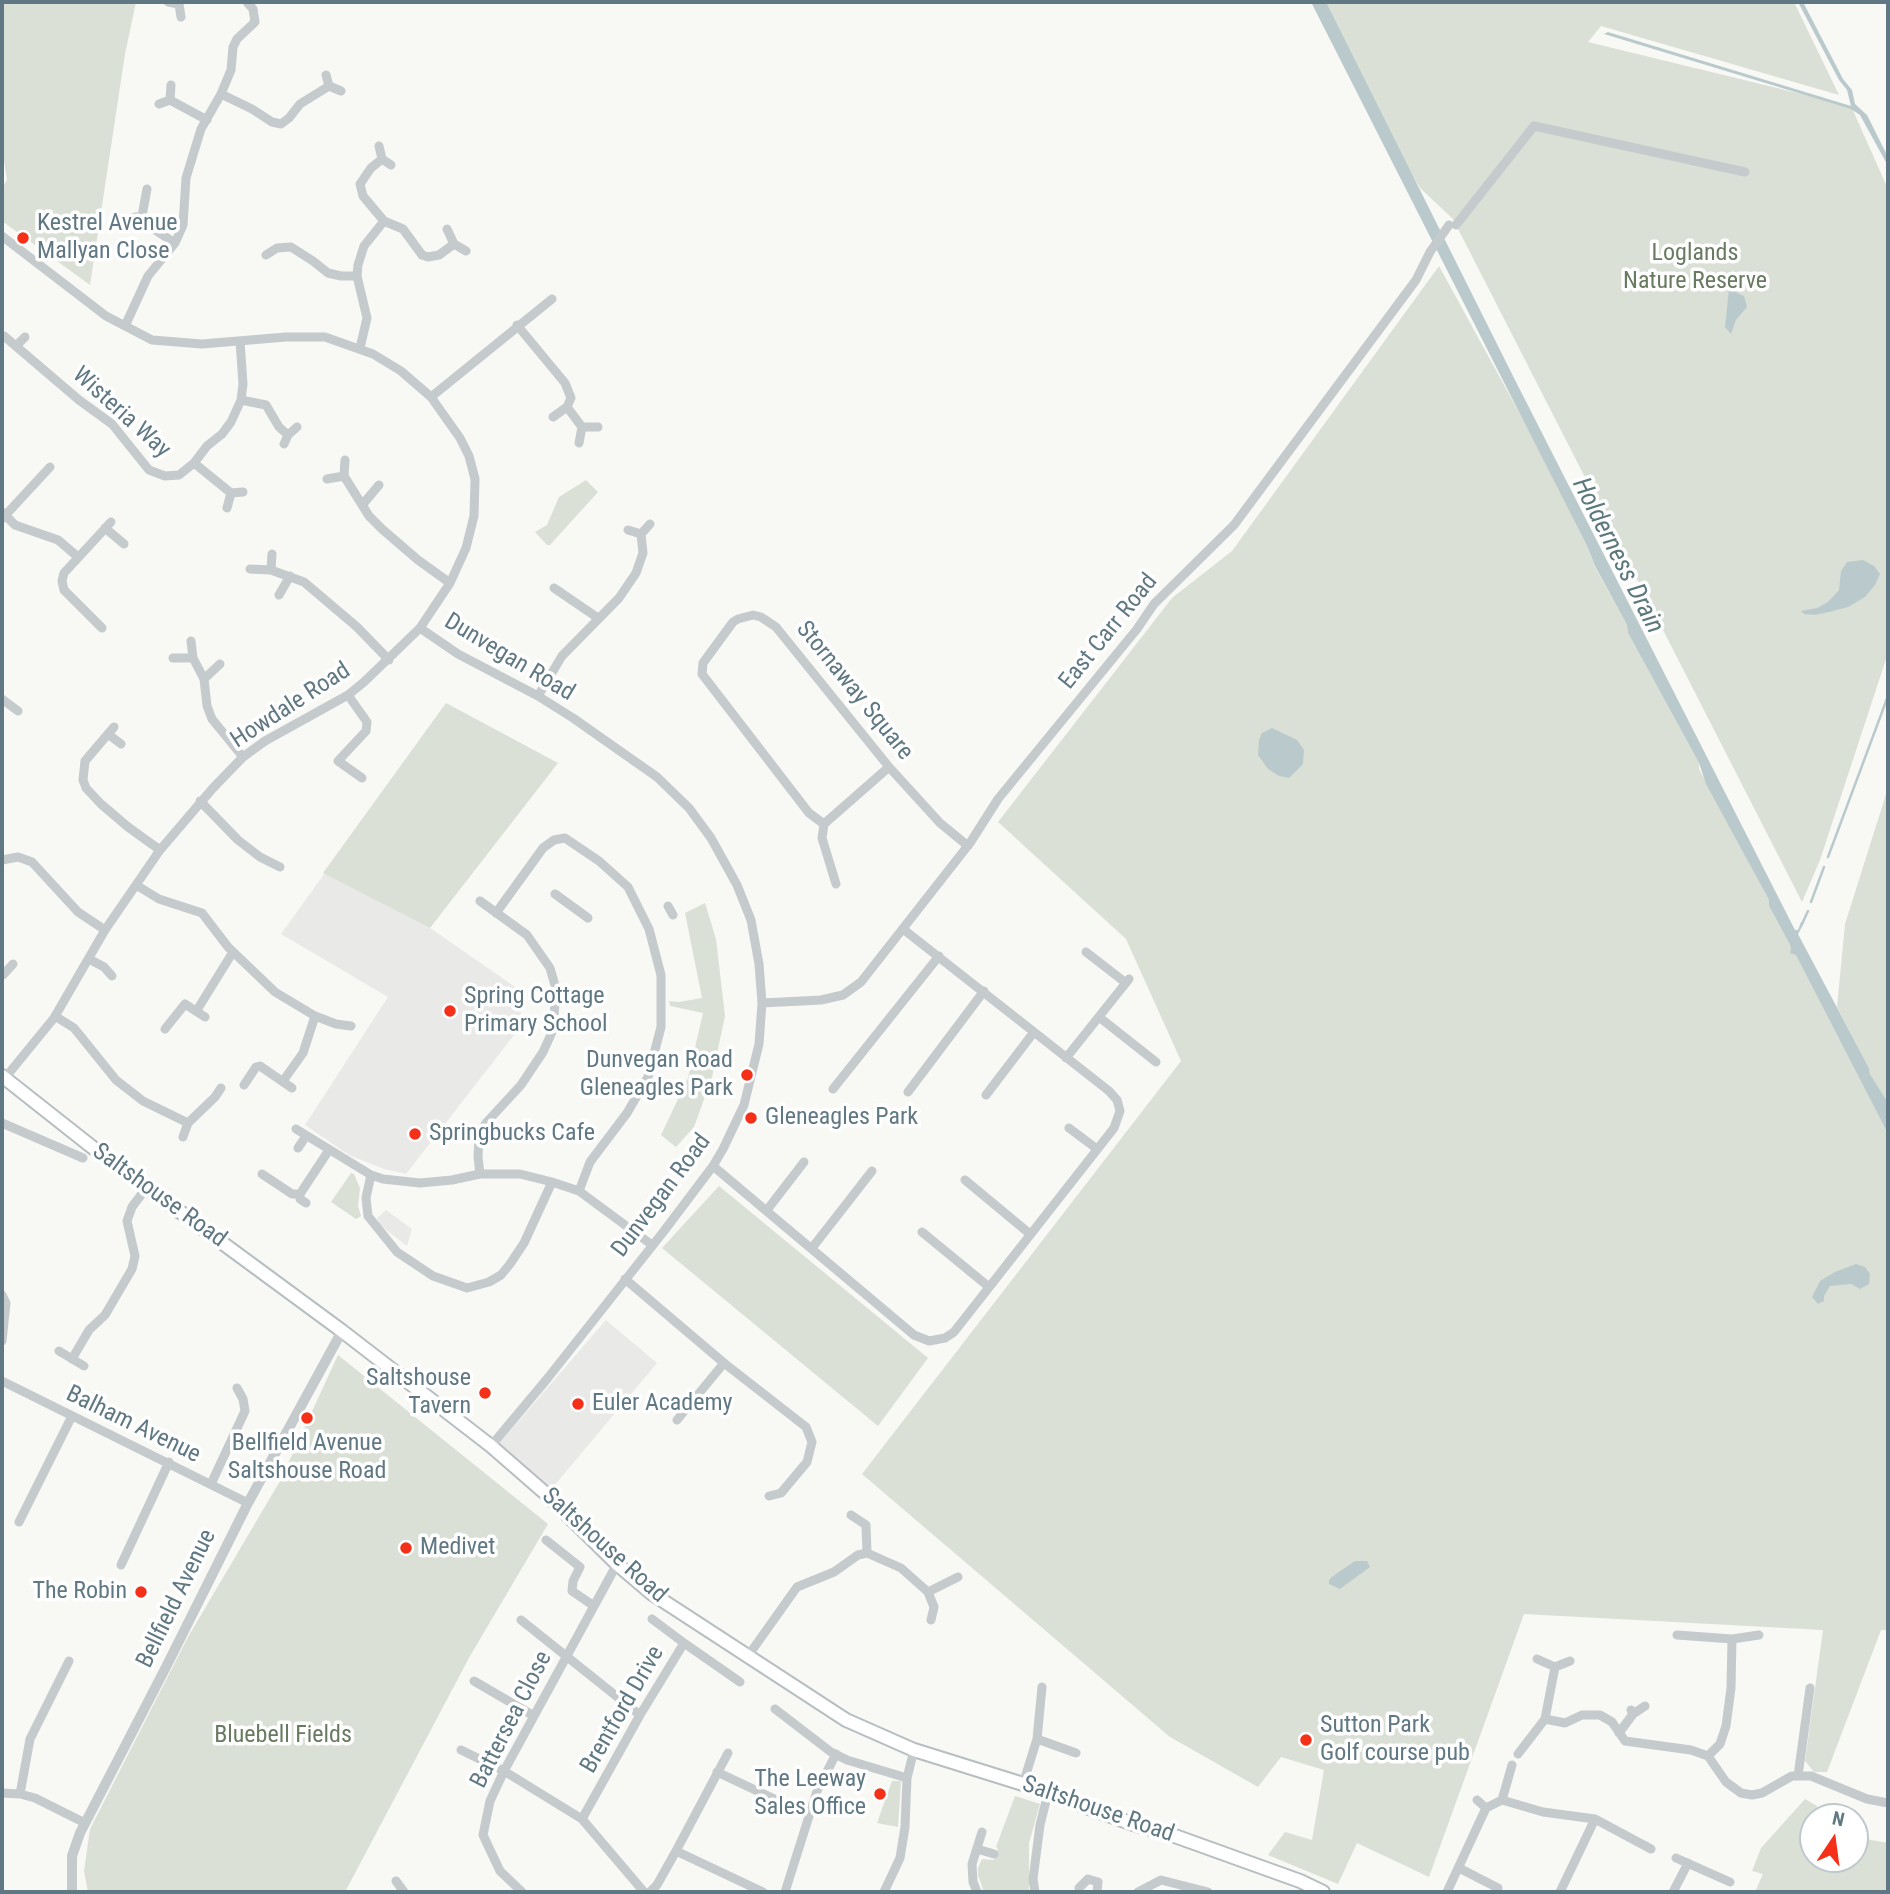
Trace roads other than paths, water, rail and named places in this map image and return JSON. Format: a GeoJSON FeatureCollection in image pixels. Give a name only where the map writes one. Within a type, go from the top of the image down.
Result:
{"type":"FeatureCollection","features":[{"type":"Feature","properties":{"kind":"main road","name":"Saltshouse Road"},"geometry":{"type":"LineString","coordinates":[[3,1077],[491,1446],[651,1593],[846,1720],[914,1750],[1023,1783],[1130,1823],[1231,1856],[1323,1892]]}},
{"type":"Feature","properties":{"kind":"street"},"geometry":{"type":"LineString","coordinates":[[168,2],[180,3],[181,17]]}},
{"type":"Feature","properties":{"kind":"street"},"geometry":{"type":"LineString","coordinates":[[125,327],[148,276],[175,243],[183,225],[186,178],[201,130],[231,70],[233,47],[237,39],[255,22],[253,9],[247,2]]}},
{"type":"Feature","properties":{"kind":"street"},"geometry":{"type":"LineString","coordinates":[[326,75],[329,86]]}},
{"type":"Feature","properties":{"kind":"street"},"geometry":{"type":"LineString","coordinates":[[170,100],[171,85]]}},
{"type":"Feature","properties":{"kind":"street"},"geometry":{"type":"LineString","coordinates":[[221,94],[272,122],[281,124],[300,103],[329,86]]}},
{"type":"Feature","properties":{"kind":"street"},"geometry":{"type":"LineString","coordinates":[[329,86],[341,91]]}},
{"type":"Feature","properties":{"kind":"street"},"geometry":{"type":"LineString","coordinates":[[159,104],[170,100],[207,120]]}},
{"type":"Feature","properties":{"kind":"street","name":"East Carr Road"},"geometry":{"type":"LineString","coordinates":[[762,1003],[821,1000],[843,995],[861,982],[968,846],[998,799],[1137,629],[1154,604],[1234,525],[1416,280],[1430,252],[1534,126],[1745,172]]}},
{"type":"Feature","properties":{"kind":"street"},"geometry":{"type":"LineString","coordinates":[[379,146],[382,159],[391,165]]}},
{"type":"Feature","properties":{"kind":"street"},"geometry":{"type":"LineString","coordinates":[[382,159],[371,168],[360,184],[363,196],[384,221],[403,229],[417,249],[428,257],[439,254],[454,244]]}},
{"type":"Feature","properties":{"kind":"street"},"geometry":{"type":"LineString","coordinates":[[147,190],[142,216],[146,224],[175,243]]}},
{"type":"Feature","properties":{"kind":"street"},"geometry":{"type":"LineString","coordinates":[[131,218],[142,216]]}},
{"type":"Feature","properties":{"kind":"street"},"geometry":{"type":"LineString","coordinates":[[360,348],[367,318],[357,276],[365,246],[384,221]]}},
{"type":"Feature","properties":{"kind":"street"},"geometry":{"type":"LineString","coordinates":[[447,229],[454,244],[466,251]]}},
{"type":"Feature","properties":{"kind":"street","name":"Howdale Road"},"geometry":{"type":"LineString","coordinates":[[2,236],[99,311],[152,340],[202,344],[286,337],[325,337],[360,348],[401,371],[431,397],[460,438],[475,479],[474,516],[466,548],[450,583],[420,628],[389,660],[348,695],[265,741],[243,757],[200,802],[160,850],[105,930],[55,1016],[3,1077]]}},
{"type":"Feature","properties":{"kind":"street"},"geometry":{"type":"LineString","coordinates":[[266,255],[291,242],[328,273],[357,276]]}},
{"type":"Feature","properties":{"kind":"street"},"geometry":{"type":"LineString","coordinates":[[431,397],[552,299]]}},
{"type":"Feature","properties":{"kind":"street"},"geometry":{"type":"LineString","coordinates":[[517,325],[565,383],[571,398],[566,407],[553,417]]}},
{"type":"Feature","properties":{"kind":"street","name":"Wisteria Way"},"geometry":{"type":"LineString","coordinates":[[4,336],[79,400],[112,424],[149,470],[164,476],[178,475],[194,463],[231,422],[241,400],[244,364],[240,341]]}},
{"type":"Feature","properties":{"kind":"street"},"geometry":{"type":"LineString","coordinates":[[16,346],[25,337]]}},
{"type":"Feature","properties":{"kind":"street"},"geometry":{"type":"LineString","coordinates":[[241,400],[266,405],[286,440],[297,427]]}},
{"type":"Feature","properties":{"kind":"street"},"geometry":{"type":"LineString","coordinates":[[566,407],[582,427],[579,443]]}},
{"type":"Feature","properties":{"kind":"street"},"geometry":{"type":"LineString","coordinates":[[582,427],[598,427]]}},
{"type":"Feature","properties":{"kind":"street"},"geometry":{"type":"LineString","coordinates":[[345,460],[344,477],[369,516],[418,560],[450,583]]}},
{"type":"Feature","properties":{"kind":"street"},"geometry":{"type":"LineString","coordinates":[[194,463],[231,493],[243,492]]}},
{"type":"Feature","properties":{"kind":"street"},"geometry":{"type":"LineString","coordinates":[[50,467],[3,515],[15,525],[58,540],[78,557]]}},
{"type":"Feature","properties":{"kind":"street"},"geometry":{"type":"LineString","coordinates":[[327,479],[344,477]]}},
{"type":"Feature","properties":{"kind":"street"},"geometry":{"type":"LineString","coordinates":[[363,503],[379,485]]}},
{"type":"Feature","properties":{"kind":"street"},"geometry":{"type":"LineString","coordinates":[[227,508],[231,493]]}},
{"type":"Feature","properties":{"kind":"street"},"geometry":{"type":"LineString","coordinates":[[538,696],[562,656],[619,598],[636,573],[643,553],[641,534],[650,524]]}},
{"type":"Feature","properties":{"kind":"street"},"geometry":{"type":"LineString","coordinates":[[102,628],[64,590],[62,581],[64,573],[108,525],[118,543]]}},
{"type":"Feature","properties":{"kind":"street"},"geometry":{"type":"LineString","coordinates":[[628,530],[641,534]]}},
{"type":"Feature","properties":{"kind":"street"},"geometry":{"type":"LineString","coordinates":[[271,570],[272,554]]}},
{"type":"Feature","properties":{"kind":"street"},"geometry":{"type":"LineString","coordinates":[[250,569],[271,570],[304,582],[357,627],[389,660]]}},
{"type":"Feature","properties":{"kind":"street"},"geometry":{"type":"LineString","coordinates":[[279,595],[290,576]]}},
{"type":"Feature","properties":{"kind":"street"},"geometry":{"type":"LineString","coordinates":[[554,588],[598,618]]}},
{"type":"Feature","properties":{"kind":"street","name":"Stornaway Square"},"geometry":{"type":"LineString","coordinates":[[824,824],[809,813],[702,674],[703,663],[733,622],[744,616],[761,617],[776,627],[889,767],[940,823],[968,846]]}},
{"type":"Feature","properties":{"kind":"street","name":"Dunvegan Road"},"geometry":{"type":"LineString","coordinates":[[420,628],[458,654],[538,696],[623,751],[657,777],[689,808],[711,838],[737,885],[751,920],[759,964],[762,1003],[759,1044],[747,1094],[736,1125],[713,1166],[547,1379],[491,1446]]}},
{"type":"Feature","properties":{"kind":"street"},"geometry":{"type":"LineString","coordinates":[[191,641],[193,658],[204,679],[207,706],[212,719],[243,757]]}},
{"type":"Feature","properties":{"kind":"street"},"geometry":{"type":"LineString","coordinates":[[173,658],[193,658]]}},
{"type":"Feature","properties":{"kind":"street"},"geometry":{"type":"LineString","coordinates":[[204,679],[220,664]]}},
{"type":"Feature","properties":{"kind":"street"},"geometry":{"type":"LineString","coordinates":[[348,695],[367,722],[366,731],[338,761],[362,778]]}},
{"type":"Feature","properties":{"kind":"street"},"geometry":{"type":"LineString","coordinates":[[2,699],[18,711]]}},
{"type":"Feature","properties":{"kind":"street"},"geometry":{"type":"LineString","coordinates":[[121,744],[111,731],[85,761],[82,772],[86,788],[128,827],[160,850]]}},
{"type":"Feature","properties":{"kind":"street"},"geometry":{"type":"LineString","coordinates":[[838,878],[822,838],[824,824],[889,767]]}},
{"type":"Feature","properties":{"kind":"street"},"geometry":{"type":"LineString","coordinates":[[200,802],[238,840],[260,857],[280,867]]}},
{"type":"Feature","properties":{"kind":"street"},"geometry":{"type":"LineString","coordinates":[[496,913],[543,848],[554,840],[565,838],[599,861],[628,887],[649,929],[661,975],[661,1027],[648,1077],[627,1113],[590,1162],[579,1191]]}},
{"type":"Feature","properties":{"kind":"street"},"geometry":{"type":"LineString","coordinates":[[2,860],[18,857],[32,862],[78,912],[105,930]]}},
{"type":"Feature","properties":{"kind":"street"},"geometry":{"type":"LineString","coordinates":[[136,885],[159,900],[202,914],[233,952],[275,992],[314,1016],[351,1026]]}},
{"type":"Feature","properties":{"kind":"street"},"geometry":{"type":"LineString","coordinates":[[555,894],[588,918]]}},
{"type":"Feature","properties":{"kind":"street"},"geometry":{"type":"LineString","coordinates":[[480,901],[527,935],[540,951],[553,978],[556,1009],[553,1030],[543,1052],[521,1085],[486,1123],[479,1136],[480,1174]]}},
{"type":"Feature","properties":{"kind":"street"},"geometry":{"type":"LineString","coordinates":[[713,1166],[914,1335],[929,1341],[945,1338],[954,1332],[1114,1128],[1120,1111],[1118,1100],[903,929]]}},
{"type":"Feature","properties":{"kind":"street"},"geometry":{"type":"LineString","coordinates":[[197,1010],[233,952]]}},
{"type":"Feature","properties":{"kind":"street"},"geometry":{"type":"LineString","coordinates":[[1066,1058],[1127,981],[1086,952]]}},
{"type":"Feature","properties":{"kind":"street"},"geometry":{"type":"LineString","coordinates":[[833,1089],[939,956]]}},
{"type":"Feature","properties":{"kind":"street"},"geometry":{"type":"LineString","coordinates":[[89,958],[104,967],[112,976]]}},
{"type":"Feature","properties":{"kind":"street"},"geometry":{"type":"LineString","coordinates":[[5,977],[13,964]]}},
{"type":"Feature","properties":{"kind":"street"},"geometry":{"type":"LineString","coordinates":[[908,1092],[984,991]]}},
{"type":"Feature","properties":{"kind":"street"},"geometry":{"type":"LineString","coordinates":[[165,1029],[184,1004],[205,1017]]}},
{"type":"Feature","properties":{"kind":"street"},"geometry":{"type":"LineString","coordinates":[[55,1016],[74,1028],[116,1080],[143,1101],[188,1123]]}},
{"type":"Feature","properties":{"kind":"street"},"geometry":{"type":"LineString","coordinates":[[283,1081],[303,1053],[314,1016]]}},
{"type":"Feature","properties":{"kind":"street"},"geometry":{"type":"LineString","coordinates":[[1099,1017],[1156,1062]]}},
{"type":"Feature","properties":{"kind":"street"},"geometry":{"type":"LineString","coordinates":[[986,1095],[1034,1032]]}},
{"type":"Feature","properties":{"kind":"street"},"geometry":{"type":"LineString","coordinates":[[244,1085],[256,1067],[260,1066],[292,1088]]}},
{"type":"Feature","properties":{"kind":"street"},"geometry":{"type":"LineString","coordinates":[[183,1137],[188,1123],[221,1088]]}},
{"type":"Feature","properties":{"kind":"street","name":"Saltshouse Road"},"geometry":{"type":"LineString","coordinates":[[2,1124],[83,1158]]}},
{"type":"Feature","properties":{"kind":"street"},"geometry":{"type":"LineString","coordinates":[[1069,1128],[1097,1149]]}},
{"type":"Feature","properties":{"kind":"street"},"geometry":{"type":"LineString","coordinates":[[296,1129],[371,1175],[383,1179],[421,1183],[452,1181],[480,1174],[520,1174],[552,1182],[579,1191],[652,1245]]}},
{"type":"Feature","properties":{"kind":"street"},"geometry":{"type":"LineString","coordinates":[[298,1148],[306,1136]]}},
{"type":"Feature","properties":{"kind":"street"},"geometry":{"type":"LineString","coordinates":[[306,1203],[300,1199],[300,1194],[329,1150]]}},
{"type":"Feature","properties":{"kind":"street"},"geometry":{"type":"LineString","coordinates":[[767,1210],[804,1162]]}},
{"type":"Feature","properties":{"kind":"street"},"geometry":{"type":"LineString","coordinates":[[812,1248],[872,1171]]}},
{"type":"Feature","properties":{"kind":"street"},"geometry":{"type":"LineString","coordinates":[[262,1174],[292,1194],[300,1194]]}},
{"type":"Feature","properties":{"kind":"street"},"geometry":{"type":"LineString","coordinates":[[371,1175],[366,1198],[368,1216],[380,1233],[397,1252],[433,1276],[467,1288],[489,1282],[501,1275],[510,1264],[524,1243],[552,1182]]}},
{"type":"Feature","properties":{"kind":"street"},"geometry":{"type":"LineString","coordinates":[[965,1180],[1030,1234]]}},
{"type":"Feature","properties":{"kind":"street"},"geometry":{"type":"LineString","coordinates":[[72,1359],[89,1330],[105,1315],[132,1269],[135,1256],[127,1221],[132,1207],[147,1187]]}},
{"type":"Feature","properties":{"kind":"street"},"geometry":{"type":"LineString","coordinates":[[922,1232],[989,1287]]}},
{"type":"Feature","properties":{"kind":"street"},"geometry":{"type":"LineString","coordinates":[[625,1279],[724,1363],[806,1427],[812,1442],[807,1462],[781,1493],[769,1496]]}},
{"type":"Feature","properties":{"kind":"street"},"geometry":{"type":"LineString","coordinates":[[2,1295],[6,1303],[2,1341]]}},
{"type":"Feature","properties":{"kind":"street","name":"Bellfield Avenue"},"geometry":{"type":"LineString","coordinates":[[72,1892],[72,1856],[85,1823],[248,1503],[342,1331]]}},
{"type":"Feature","properties":{"kind":"street"},"geometry":{"type":"LineString","coordinates":[[59,1351],[84,1366]]}},
{"type":"Feature","properties":{"kind":"street"},"geometry":{"type":"LineString","coordinates":[[677,1420],[724,1363]]}},
{"type":"Feature","properties":{"kind":"street","name":"Balham Avenue"},"geometry":{"type":"LineString","coordinates":[[3,1386],[169,1462],[248,1503]]}},
{"type":"Feature","properties":{"kind":"street"},"geometry":{"type":"LineString","coordinates":[[211,1484],[245,1411],[237,1388]]}},
{"type":"Feature","properties":{"kind":"street"},"geometry":{"type":"LineString","coordinates":[[19,1522],[72,1416]]}},
{"type":"Feature","properties":{"kind":"street"},"geometry":{"type":"LineString","coordinates":[[121,1565],[169,1462]]}},
{"type":"Feature","properties":{"kind":"street"},"geometry":{"type":"LineString","coordinates":[[851,1515],[866,1525],[867,1553]]}},
{"type":"Feature","properties":{"kind":"street"},"geometry":{"type":"LineString","coordinates":[[546,1540],[580,1567],[573,1581],[572,1591],[594,1606]]}},
{"type":"Feature","properties":{"kind":"street"},"geometry":{"type":"LineString","coordinates":[[748,1656],[797,1587],[834,1572],[858,1555],[867,1553],[901,1569],[928,1592],[934,1607],[930,1620]]}},
{"type":"Feature","properties":{"kind":"street","name":"Battersea Close"},"geometry":{"type":"LineString","coordinates":[[522,1892],[500,1871],[483,1835],[491,1801],[504,1771],[617,1564]]}},
{"type":"Feature","properties":{"kind":"street"},"geometry":{"type":"LineString","coordinates":[[928,1592],[958,1577]]}},
{"type":"Feature","properties":{"kind":"street"},"geometry":{"type":"LineString","coordinates":[[652,1619],[684,1643]]}},
{"type":"Feature","properties":{"kind":"street"},"geometry":{"type":"LineString","coordinates":[[521,1620],[640,1715]]}},
{"type":"Feature","properties":{"kind":"street"},"geometry":{"type":"LineString","coordinates":[[1676,1635],[1732,1639],[1759,1635]]}},
{"type":"Feature","properties":{"kind":"street"},"geometry":{"type":"LineString","coordinates":[[1708,1756],[1720,1744],[1726,1726],[1731,1688],[1732,1639]]}},
{"type":"Feature","properties":{"kind":"street","name":"Brentford Drive"},"geometry":{"type":"LineString","coordinates":[[582,1819],[684,1643],[740,1682]]}},
{"type":"Feature","properties":{"kind":"street"},"geometry":{"type":"LineString","coordinates":[[1537,1659],[1555,1667],[1573,1659]]}},
{"type":"Feature","properties":{"kind":"street"},"geometry":{"type":"LineString","coordinates":[[20,1794],[30,1739],[69,1661]]}},
{"type":"Feature","properties":{"kind":"street"},"geometry":{"type":"LineString","coordinates":[[1518,1754],[1545,1719],[1555,1667]]}},
{"type":"Feature","properties":{"kind":"street"},"geometry":{"type":"LineString","coordinates":[[474,1681],[534,1716]]}},
{"type":"Feature","properties":{"kind":"street"},"geometry":{"type":"LineString","coordinates":[[1798,1776],[1810,1688]]}},
{"type":"Feature","properties":{"kind":"street"},"geometry":{"type":"LineString","coordinates":[[1023,1783],[1037,1738],[1042,1692],[1053,1697]]}},
{"type":"Feature","properties":{"kind":"street"},"geometry":{"type":"LineString","coordinates":[[1619,1733],[1632,1712],[1645,1706]]}},
{"type":"Feature","properties":{"kind":"street"},"geometry":{"type":"LineString","coordinates":[[775,1709],[847,1760],[907,1778]]}},
{"type":"Feature","properties":{"kind":"street"},"geometry":{"type":"LineString","coordinates":[[1545,1719],[1565,1723],[1582,1715],[1600,1715],[1612,1722],[1625,1741],[1691,1750],[1708,1756],[1726,1782],[1741,1793],[1762,1793],[1786,1779],[1811,1776],[1867,1799],[1888,1803]]}},
{"type":"Feature","properties":{"kind":"street"},"geometry":{"type":"LineString","coordinates":[[1037,1738],[1073,1748]]}},
{"type":"Feature","properties":{"kind":"street"},"geometry":{"type":"LineString","coordinates":[[461,1750],[504,1771],[582,1819],[644,1892]]}},
{"type":"Feature","properties":{"kind":"street"},"geometry":{"type":"LineString","coordinates":[[884,1892],[900,1858],[905,1827],[907,1778],[914,1750]]}},
{"type":"Feature","properties":{"kind":"street"},"geometry":{"type":"LineString","coordinates":[[650,1892],[657,1885],[728,1754]]}},
{"type":"Feature","properties":{"kind":"street"},"geometry":{"type":"LineString","coordinates":[[785,1892],[817,1791],[836,1754]]}},
{"type":"Feature","properties":{"kind":"street"},"geometry":{"type":"LineString","coordinates":[[1502,1800],[1512,1765]]}},
{"type":"Feature","properties":{"kind":"street"},"geometry":{"type":"LineString","coordinates":[[717,1772],[785,1804],[810,1812]]}},
{"type":"Feature","properties":{"kind":"street"},"geometry":{"type":"LineString","coordinates":[[2,1793],[35,1798],[85,1823]]}},
{"type":"Feature","properties":{"kind":"street"},"geometry":{"type":"LineString","coordinates":[[1035,1892],[1032,1879],[1048,1793]]}},
{"type":"Feature","properties":{"kind":"street"},"geometry":{"type":"LineString","coordinates":[[1477,1800],[1486,1808]]}},
{"type":"Feature","properties":{"kind":"street"},"geometry":{"type":"LineString","coordinates":[[1447,1892],[1486,1808],[1502,1800],[1543,1812],[1595,1819],[1651,1849]]}},
{"type":"Feature","properties":{"kind":"street"},"geometry":{"type":"LineString","coordinates":[[1560,1892],[1595,1819]]}},
{"type":"Feature","properties":{"kind":"street"},"geometry":{"type":"LineString","coordinates":[[976,1892],[972,1882],[972,1864],[982,1832]]}},
{"type":"Feature","properties":{"kind":"street"},"geometry":{"type":"LineString","coordinates":[[977,1849],[994,1854]]}},
{"type":"Feature","properties":{"kind":"street"},"geometry":{"type":"LineString","coordinates":[[676,1851],[763,1892]]}},
{"type":"Feature","properties":{"kind":"street"},"geometry":{"type":"LineString","coordinates":[[1676,1858],[1730,1882]]}},
{"type":"Feature","properties":{"kind":"street"},"geometry":{"type":"LineString","coordinates":[[1673,1892],[1688,1863]]}},
{"type":"Feature","properties":{"kind":"street"},"geometry":{"type":"LineString","coordinates":[[1459,1868],[1498,1888]]}},
{"type":"Feature","properties":{"kind":"street"},"geometry":{"type":"LineString","coordinates":[[1079,1888],[1088,1879],[1098,1882],[1097,1892]]}},
{"type":"Feature","properties":{"kind":"street"},"geometry":{"type":"LineString","coordinates":[[1138,1892],[1161,1880],[1208,1892]]}},
{"type":"Feature","properties":{"kind":"street"},"geometry":{"type":"LineString","coordinates":[[396,1881],[404,1892]]}},
{"type":"Feature","properties":{"kind":"waterway"},"geometry":{"type":"LineString","coordinates":[[1828,857],[1888,696]]}},
{"type":"Feature","properties":{"kind":"waterway"},"geometry":{"type":"LineString","coordinates":[[1811,902],[1824,867]]}},
{"type":"Feature","properties":{"kind":"waterway"},"geometry":{"type":"LineString","coordinates":[[1802,924],[1808,911]]}},
{"type":"Feature","properties":{"kind":"place","name":"Kestrel Avenue Mallyan Close"},"geometry":{"type":"Point","coordinates":[23,238]}},
{"type":"Feature","properties":{"kind":"place","name":"Spring Cottage Primary School"},"geometry":{"type":"Point","coordinates":[450,1011]}},
{"type":"Feature","properties":{"kind":"place","name":"Dunvegan Road Gleneagles Park"},"geometry":{"type":"Point","coordinates":[747,1075]}},
{"type":"Feature","properties":{"kind":"place","name":"Gleneagles Park"},"geometry":{"type":"Point","coordinates":[751,1118]}},
{"type":"Feature","properties":{"kind":"place","name":"Springbucks Cafe"},"geometry":{"type":"Point","coordinates":[415,1134]}},
{"type":"Feature","properties":{"kind":"place","name":"Saltshouse Tavern"},"geometry":{"type":"Point","coordinates":[485,1393]}},
{"type":"Feature","properties":{"kind":"place","name":"Euler Academy"},"geometry":{"type":"Point","coordinates":[578,1404]}},
{"type":"Feature","properties":{"kind":"place","name":"Bellfield Avenue Saltshouse Road"},"geometry":{"type":"Point","coordinates":[307,1418]}},
{"type":"Feature","properties":{"kind":"place","name":"Medivet"},"geometry":{"type":"Point","coordinates":[406,1548]}},
{"type":"Feature","properties":{"kind":"place","name":"The Robin"},"geometry":{"type":"Point","coordinates":[141,1592]}},
{"type":"Feature","properties":{"kind":"place","name":"Sutton Park Golf course pub"},"geometry":{"type":"Point","coordinates":[1306,1740]}},
{"type":"Feature","properties":{"kind":"place","name":"The Leeway Sales Office"},"geometry":{"type":"Point","coordinates":[880,1794]}},
{"type":"Feature","properties":{"kind":"park label","name":"Loglands Nature Reserve"},"geometry":{"type":"Point","coordinates":[1695,268]}},
{"type":"Feature","properties":{"kind":"park label","name":"Bluebell Fields"},"geometry":{"type":"Point","coordinates":[283,1736]}},
{"type":"Feature","properties":{"kind":"water label","name":"Holderness Drain"},"geometry":{"type":"Point","coordinates":[1617,556]}}]}
